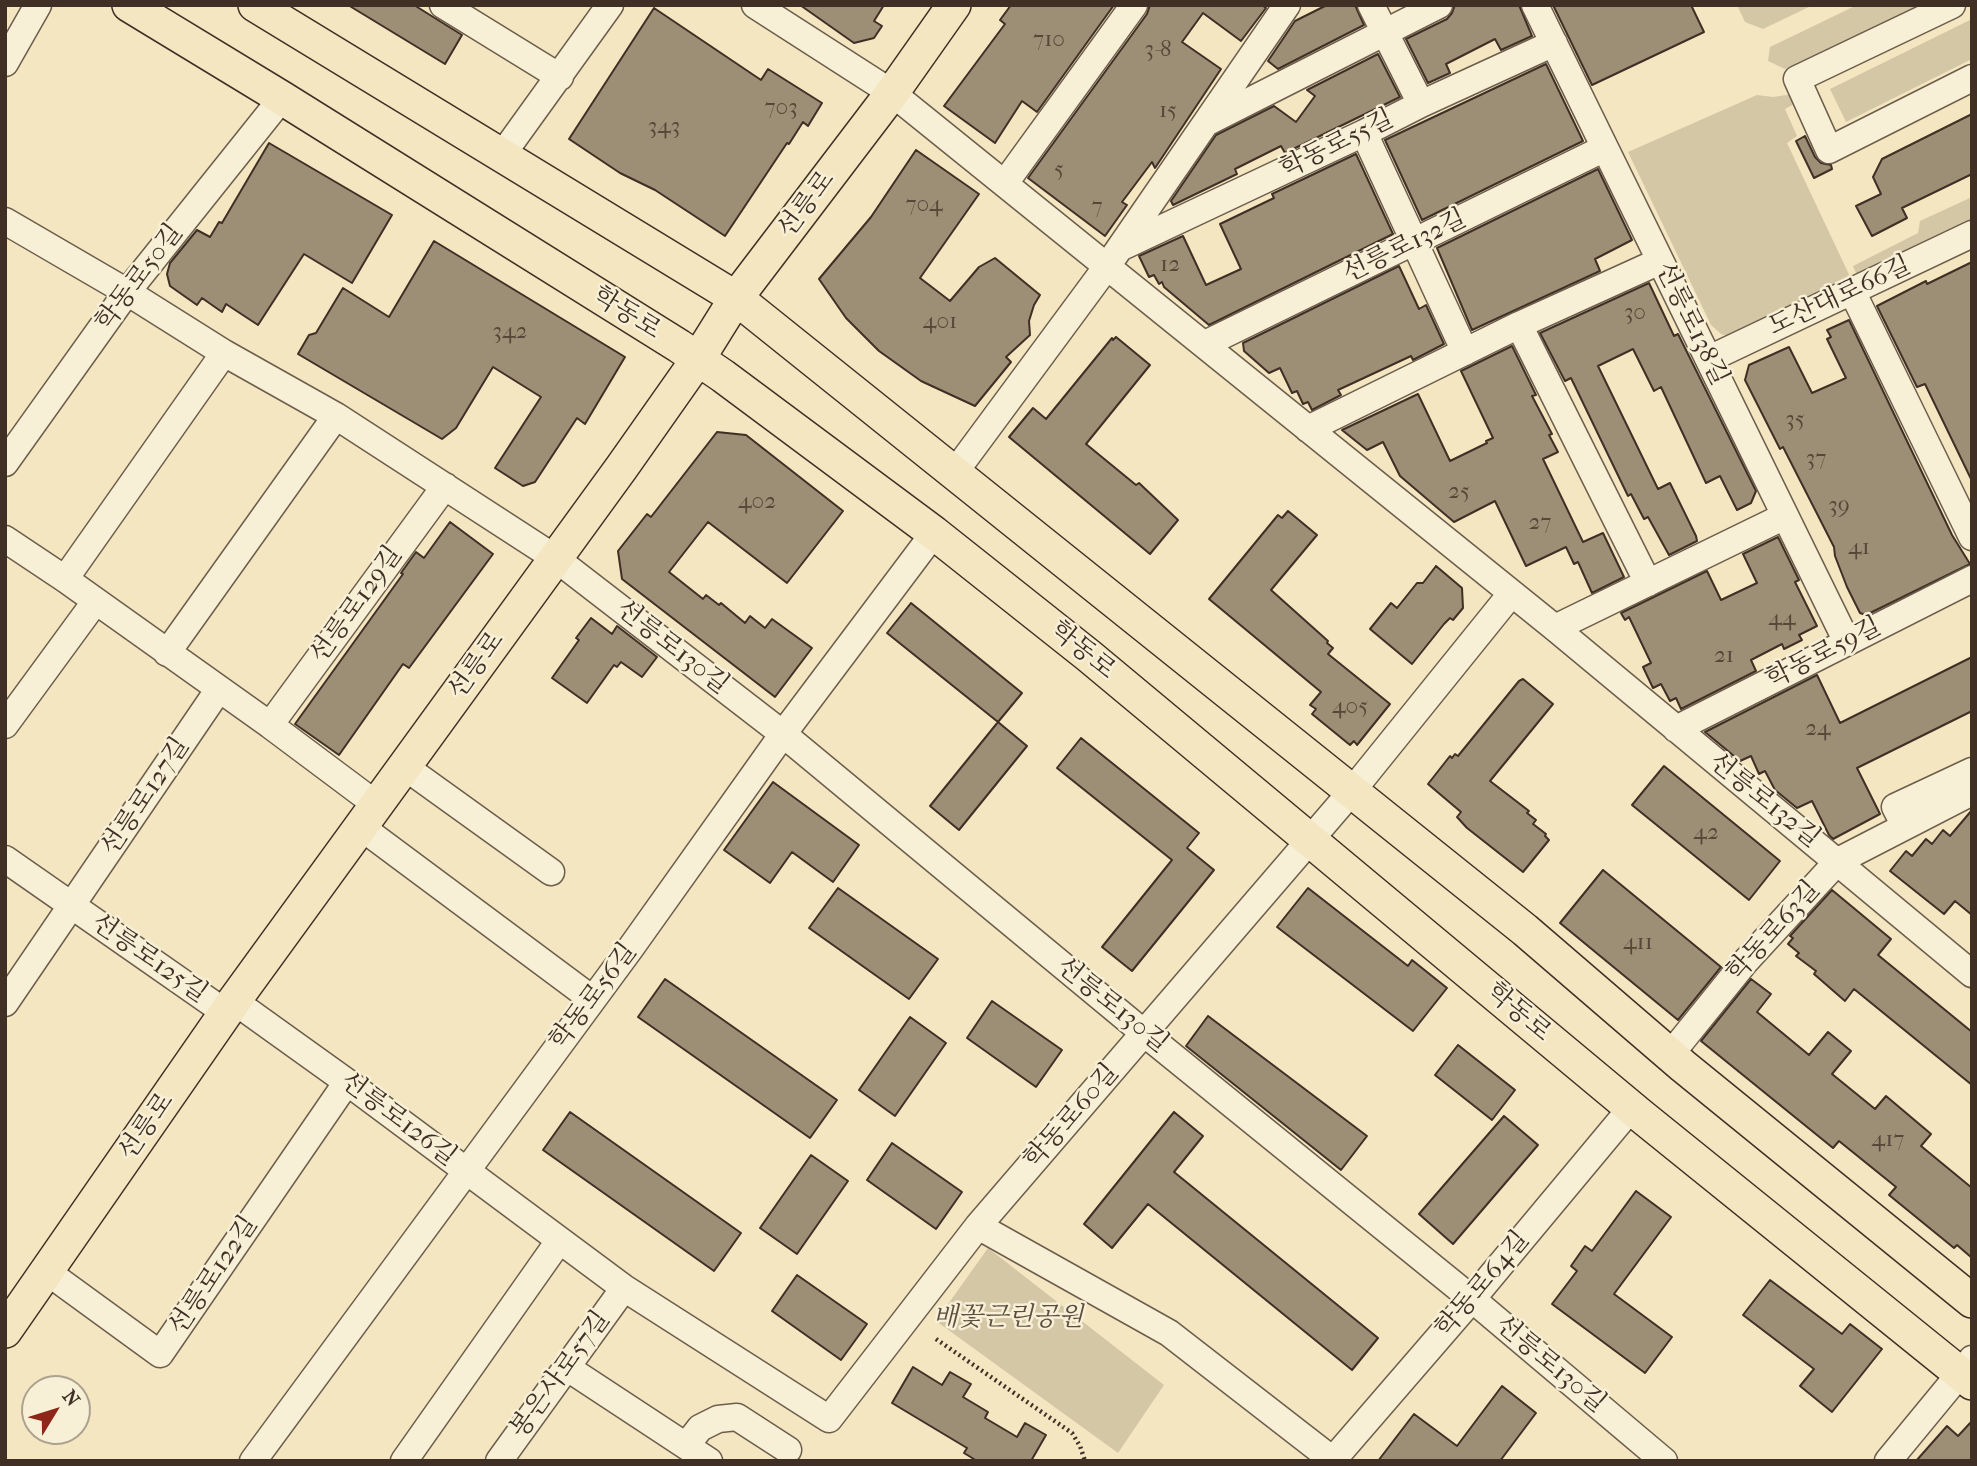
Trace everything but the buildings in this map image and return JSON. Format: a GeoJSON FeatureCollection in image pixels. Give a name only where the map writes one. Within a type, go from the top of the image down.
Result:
{"type":"FeatureCollection","features":[{"type":"Feature","properties":{"kind":"main road","name":"학동로"},"geometry":{"type":"LineString","coordinates":[[128,5],[282,98],[698,359],[934,533],[1089,656],[1632,1107],[1968,1372]]}},
{"type":"Feature","properties":{"kind":"main road"},"geometry":{"type":"LineString","coordinates":[[255,5],[736,298],[1525,930],[1670,1055],[1972,1301]]}},
{"type":"Feature","properties":{"kind":"main road","name":"선릉로"},"geometry":{"type":"LineString","coordinates":[[6,1328],[230,1007],[698,359],[736,298],[892,93],[954,5]]}},
{"type":"Feature","properties":{"kind":"street"},"geometry":{"type":"LineString","coordinates":[[5,63],[38,5]]}},
{"type":"Feature","properties":{"kind":"street"},"geometry":{"type":"LineString","coordinates":[[443,5],[560,76]]}},
{"type":"Feature","properties":{"kind":"street"},"geometry":{"type":"LineString","coordinates":[[502,156],[610,5]]}},
{"type":"Feature","properties":{"kind":"street"},"geometry":{"type":"LineString","coordinates":[[1005,183],[1134,5]]}},
{"type":"Feature","properties":{"kind":"street"},"geometry":{"type":"LineString","coordinates":[[1371,5],[1421,104]]}},
{"type":"Feature","properties":{"kind":"street","name":"학동로55길"},"geometry":{"type":"LineString","coordinates":[[1203,124],[1438,5]]}},
{"type":"Feature","properties":{"kind":"street","name":"선릉로138길"},"geometry":{"type":"LineString","coordinates":[[1535,5],[1847,642]]}},
{"type":"Feature","properties":{"kind":"street"},"geometry":{"type":"LineString","coordinates":[[1952,5],[1797,79],[1829,150],[1972,78]]}},
{"type":"Feature","properties":{"kind":"street","name":"선릉로132길"},"geometry":{"type":"LineString","coordinates":[[758,6],[892,93],[1005,183],[1114,256],[1205,344],[1555,628],[1972,974]]}},
{"type":"Feature","properties":{"kind":"street","name":"학동로55길"},"geometry":{"type":"LineString","coordinates":[[955,472],[1114,256],[1282,7]]}},
{"type":"Feature","properties":{"kind":"street","name":"학동로55길"},"geometry":{"type":"LineString","coordinates":[[1114,256],[1421,104],[1554,43]]}},
{"type":"Feature","properties":{"kind":"street","name":"학동로50길"},"geometry":{"type":"LineString","coordinates":[[5,463],[127,292],[282,98]]}},
{"type":"Feature","properties":{"kind":"street"},"geometry":{"type":"LineString","coordinates":[[1364,133],[1465,352]]}},
{"type":"Feature","properties":{"kind":"street","name":"선릉로132길"},"geometry":{"type":"LineString","coordinates":[[1205,344],[1605,148]]}},
{"type":"Feature","properties":{"kind":"street"},"geometry":{"type":"LineString","coordinates":[[5,221],[127,292],[224,353],[336,416],[555,558]]}},
{"type":"Feature","properties":{"kind":"street","name":"도산대로66길"},"geometry":{"type":"LineString","coordinates":[[1709,359],[1972,234]]}},
{"type":"Feature","properties":{"kind":"street"},"geometry":{"type":"LineString","coordinates":[[1308,429],[1519,325],[1660,261]]}},
{"type":"Feature","properties":{"kind":"street"},"geometry":{"type":"LineString","coordinates":[[1852,291],[1972,537]]}},
{"type":"Feature","properties":{"kind":"street"},"geometry":{"type":"LineString","coordinates":[[1519,325],[1648,583]]}},
{"type":"Feature","properties":{"kind":"street"},"geometry":{"type":"LineString","coordinates":[[65,579],[224,353]]}},
{"type":"Feature","properties":{"kind":"street"},"geometry":{"type":"LineString","coordinates":[[167,653],[336,416]]}},
{"type":"Feature","properties":{"kind":"street","name":"선릉로129길"},"geometry":{"type":"LineString","coordinates":[[270,724],[445,486]]}},
{"type":"Feature","properties":{"kind":"street"},"geometry":{"type":"LineString","coordinates":[[1555,628],[1785,516]]}},
{"type":"Feature","properties":{"kind":"street","name":"학동로56길"},"geometry":{"type":"LineString","coordinates":[[253,1461],[783,734],[934,533]]}},
{"type":"Feature","properties":{"kind":"street"},"geometry":{"type":"LineString","coordinates":[[5,539],[270,724],[369,816],[592,999]]}},
{"type":"Feature","properties":{"kind":"street","name":"선릉로130길"},"geometry":{"type":"LineString","coordinates":[[555,558],[783,734],[1144,1033],[1472,1299],[1664,1461]]}},
{"type":"Feature","properties":{"kind":"street","name":"학동로59길"},"geometry":{"type":"LineString","coordinates":[[1676,729],[1972,579]]}},
{"type":"Feature","properties":{"kind":"street"},"geometry":{"type":"LineString","coordinates":[[1352,791],[1511,594]]}},
{"type":"Feature","properties":{"kind":"street"},"geometry":{"type":"LineString","coordinates":[[5,725],[95,601]]}},
{"type":"Feature","properties":{"kind":"street","name":"선릉로127길"},"geometry":{"type":"LineString","coordinates":[[72,905],[219,689]]}},
{"type":"Feature","properties":{"kind":"street"},"geometry":{"type":"LineString","coordinates":[[405,767],[551,872]]}},
{"type":"Feature","properties":{"kind":"street"},"geometry":{"type":"LineString","coordinates":[[1905,826],[1895,807],[1972,771]]}},
{"type":"Feature","properties":{"kind":"street","name":"학동로60길"},"geometry":{"type":"LineString","coordinates":[[829,1419],[978,1226],[1352,791]]}},
{"type":"Feature","properties":{"kind":"street","name":"학동로63길"},"geometry":{"type":"LineString","coordinates":[[1670,1055],[1745,962],[1838,861],[1972,792]]}},
{"type":"Feature","properties":{"kind":"street","name":"선릉로125길"},"geometry":{"type":"LineString","coordinates":[[5,859],[230,1007]]}},
{"type":"Feature","properties":{"kind":"street","name":"선릉로125길"},"geometry":{"type":"LineString","coordinates":[[5,1003],[72,905]]}},
{"type":"Feature","properties":{"kind":"street","name":"선릉로126길"},"geometry":{"type":"LineString","coordinates":[[230,1007],[346,1082],[624,1289],[829,1419]]}},
{"type":"Feature","properties":{"kind":"street","name":"선릉로122길"},"geometry":{"type":"LineString","coordinates":[[46,1271],[160,1354],[346,1082]]}},
{"type":"Feature","properties":{"kind":"street","name":"학동로64길"},"geometry":{"type":"LineString","coordinates":[[1333,1460],[1632,1107]]}},
{"type":"Feature","properties":{"kind":"street"},"geometry":{"type":"LineString","coordinates":[[978,1226],[1169,1333],[1333,1460]]}},
{"type":"Feature","properties":{"kind":"street"},"geometry":{"type":"LineString","coordinates":[[404,1461],[559,1241]]}},
{"type":"Feature","properties":{"kind":"street","name":"봉은사로57길"},"geometry":{"type":"LineString","coordinates":[[499,1461],[624,1289]]}},
{"type":"Feature","properties":{"kind":"street"},"geometry":{"type":"LineString","coordinates":[[566,1367],[709,1461]]}},
{"type":"Feature","properties":{"kind":"street"},"geometry":{"type":"LineString","coordinates":[[1888,1461],[1968,1372]]}},
{"type":"Feature","properties":{"kind":"street"},"geometry":{"type":"LineString","coordinates":[[686,1446],[700,1428],[718,1419],[737,1417],[788,1450]]}},
{"type":"Feature","properties":{"kind":"path"},"geometry":{"type":"LineString","coordinates":[[936,1339],[1072,1433],[1085,1461]]}},
{"type":"Feature","properties":{"kind":"green space"},"geometry":{"type":"Polygon","coordinates":[[[1737,5],[1813,5],[1763,29],[1745,22],[1737,5]]]}},
{"type":"Feature","properties":{"kind":"green space"},"geometry":{"type":"Polygon","coordinates":[[[1857,5],[1919,5],[1785,69],[1768,61],[1770,47],[1857,5]]]}},
{"type":"Feature","properties":{"kind":"green space"},"geometry":{"type":"Polygon","coordinates":[[[1972,19],[1972,59],[1846,122],[1830,89],[1972,19]]]}},
{"type":"Feature","properties":{"kind":"green space"},"geometry":{"type":"Polygon","coordinates":[[[1793,94],[1798,102],[1785,109],[1797,136],[1787,143],[1853,283],[1737,339],[1721,334],[1711,325],[1628,152],[1757,95],[1773,97],[1793,94]]]}},
{"type":"Feature","properties":{"kind":"green space"},"geometry":{"type":"Polygon","coordinates":[[[1972,197],[1972,223],[1858,278],[1853,266],[1918,233],[1920,221],[1972,197]]]}},
{"type":"Feature","properties":{"kind":"green space","name":"배꽃근린공원"},"geometry":{"type":"Polygon","coordinates":[[[988,1248],[1164,1385],[1118,1453],[936,1321],[988,1248]]]}}]}
